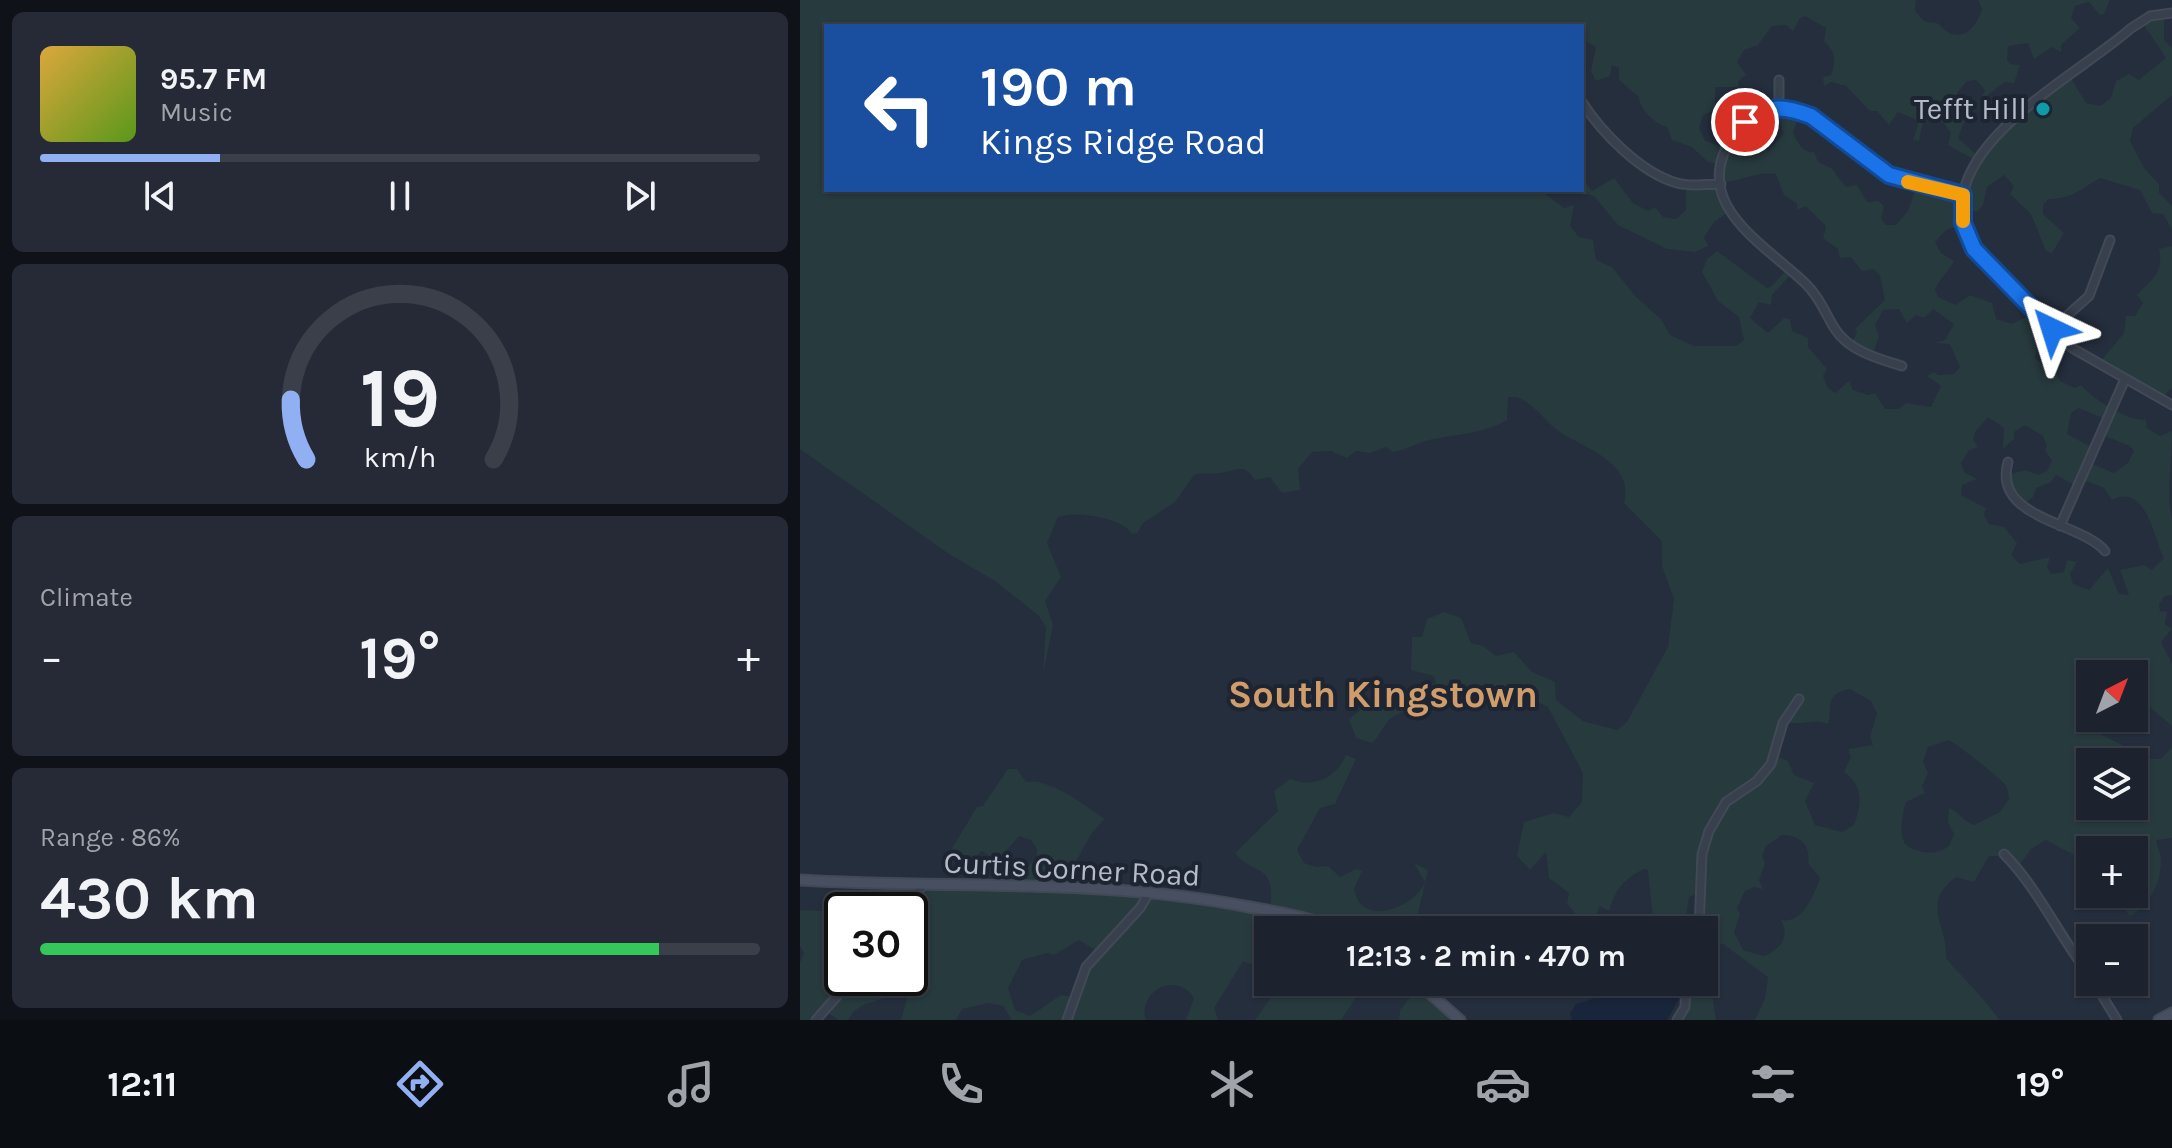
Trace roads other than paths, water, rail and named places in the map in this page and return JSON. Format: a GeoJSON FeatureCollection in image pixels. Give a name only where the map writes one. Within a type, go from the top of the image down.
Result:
{"type":"FeatureCollection","features":[{"type":"Feature","properties":{"kind":"street"},"geometry":{"type":"LineString","coordinates":[[2172,13],[2150,16],[2138,24],[2005,126],[1973,168],[1963,195],[1963,223],[1974,249],[2052,329],[2076,351],[2172,405]]}},
{"type":"Feature","properties":{"kind":"street"},"geometry":{"type":"LineString","coordinates":[[1779,80],[1779,107]]}},
{"type":"Feature","properties":{"kind":"street"},"geometry":{"type":"LineString","coordinates":[[1584,104],[1612,136],[1655,173],[1680,184],[1721,184]]}},
{"type":"Feature","properties":{"kind":"street"},"geometry":{"type":"LineString","coordinates":[[1902,366],[1870,355],[1843,339],[1807,284],[1733,218],[1724,202],[1721,184],[1723,156],[1739,127],[1759,112],[1779,107],[1811,116],[1889,175],[1963,195]]}},
{"type":"Feature","properties":{"kind":"street"},"geometry":{"type":"LineString","coordinates":[[2052,329],[2077,311],[2089,296],[2110,240]]}},
{"type":"Feature","properties":{"kind":"street"},"geometry":{"type":"LineString","coordinates":[[2060,526],[2125,379]]}},
{"type":"Feature","properties":{"kind":"street"},"geometry":{"type":"LineString","coordinates":[[2008,462],[2007,479],[2018,500],[2037,517],[2097,542],[2105,551]]}},
{"type":"Feature","properties":{"kind":"street"},"geometry":{"type":"LineString","coordinates":[[1700,916],[1702,854],[1709,831],[1726,802],[1766,771],[1783,723],[1799,699]]}},
{"type":"Feature","properties":{"kind":"street"},"geometry":{"type":"LineString","coordinates":[[2004,854],[2028,879],[2055,930],[2076,958]]}},
{"type":"Feature","properties":{"kind":"street","name":"Curtis Corner Road"},"geometry":{"type":"LineString","coordinates":[[800,880],[1143,891],[1297,916]]}},
{"type":"Feature","properties":{"kind":"street"},"geometry":{"type":"LineString","coordinates":[[918,892],[923,885]]}},
{"type":"Feature","properties":{"kind":"street"},"geometry":{"type":"LineString","coordinates":[[1067,1020],[1086,967],[1140,908],[1146,898],[1143,891]]}},
{"type":"Feature","properties":{"kind":"street"},"geometry":{"type":"LineString","coordinates":[[816,1020],[837,996]]}},
{"type":"Feature","properties":{"kind":"street"},"geometry":{"type":"LineString","coordinates":[[1433,996],[1460,1020]]}},
{"type":"Feature","properties":{"kind":"street"},"geometry":{"type":"LineString","coordinates":[[1677,1020],[1685,1007],[1685,996]]}},
{"type":"Feature","properties":{"kind":"street"},"geometry":{"type":"LineString","coordinates":[[2102,996],[2117,1020]]}},
{"type":"Feature","properties":{"kind":"street"},"geometry":{"type":"LineString","coordinates":[[2159,1020],[2172,1013]]}},
{"type":"Feature","properties":{"kind":"water"},"geometry":{"type":"Polygon","coordinates":[[[1594,996],[1679,996],[1679,999],[1667,1020],[1572,1020],[1570,1014],[1576,1004],[1593,999],[1594,996]]]}},
{"type":"Feature","properties":{"kind":"place","name":"Tefft Hill"},"geometry":{"type":"Point","coordinates":[2043,109]}},
{"type":"Feature","properties":{"kind":"district","name":"South Kingstown"},"geometry":{"type":"Point","coordinates":[1383,694]}}]}
